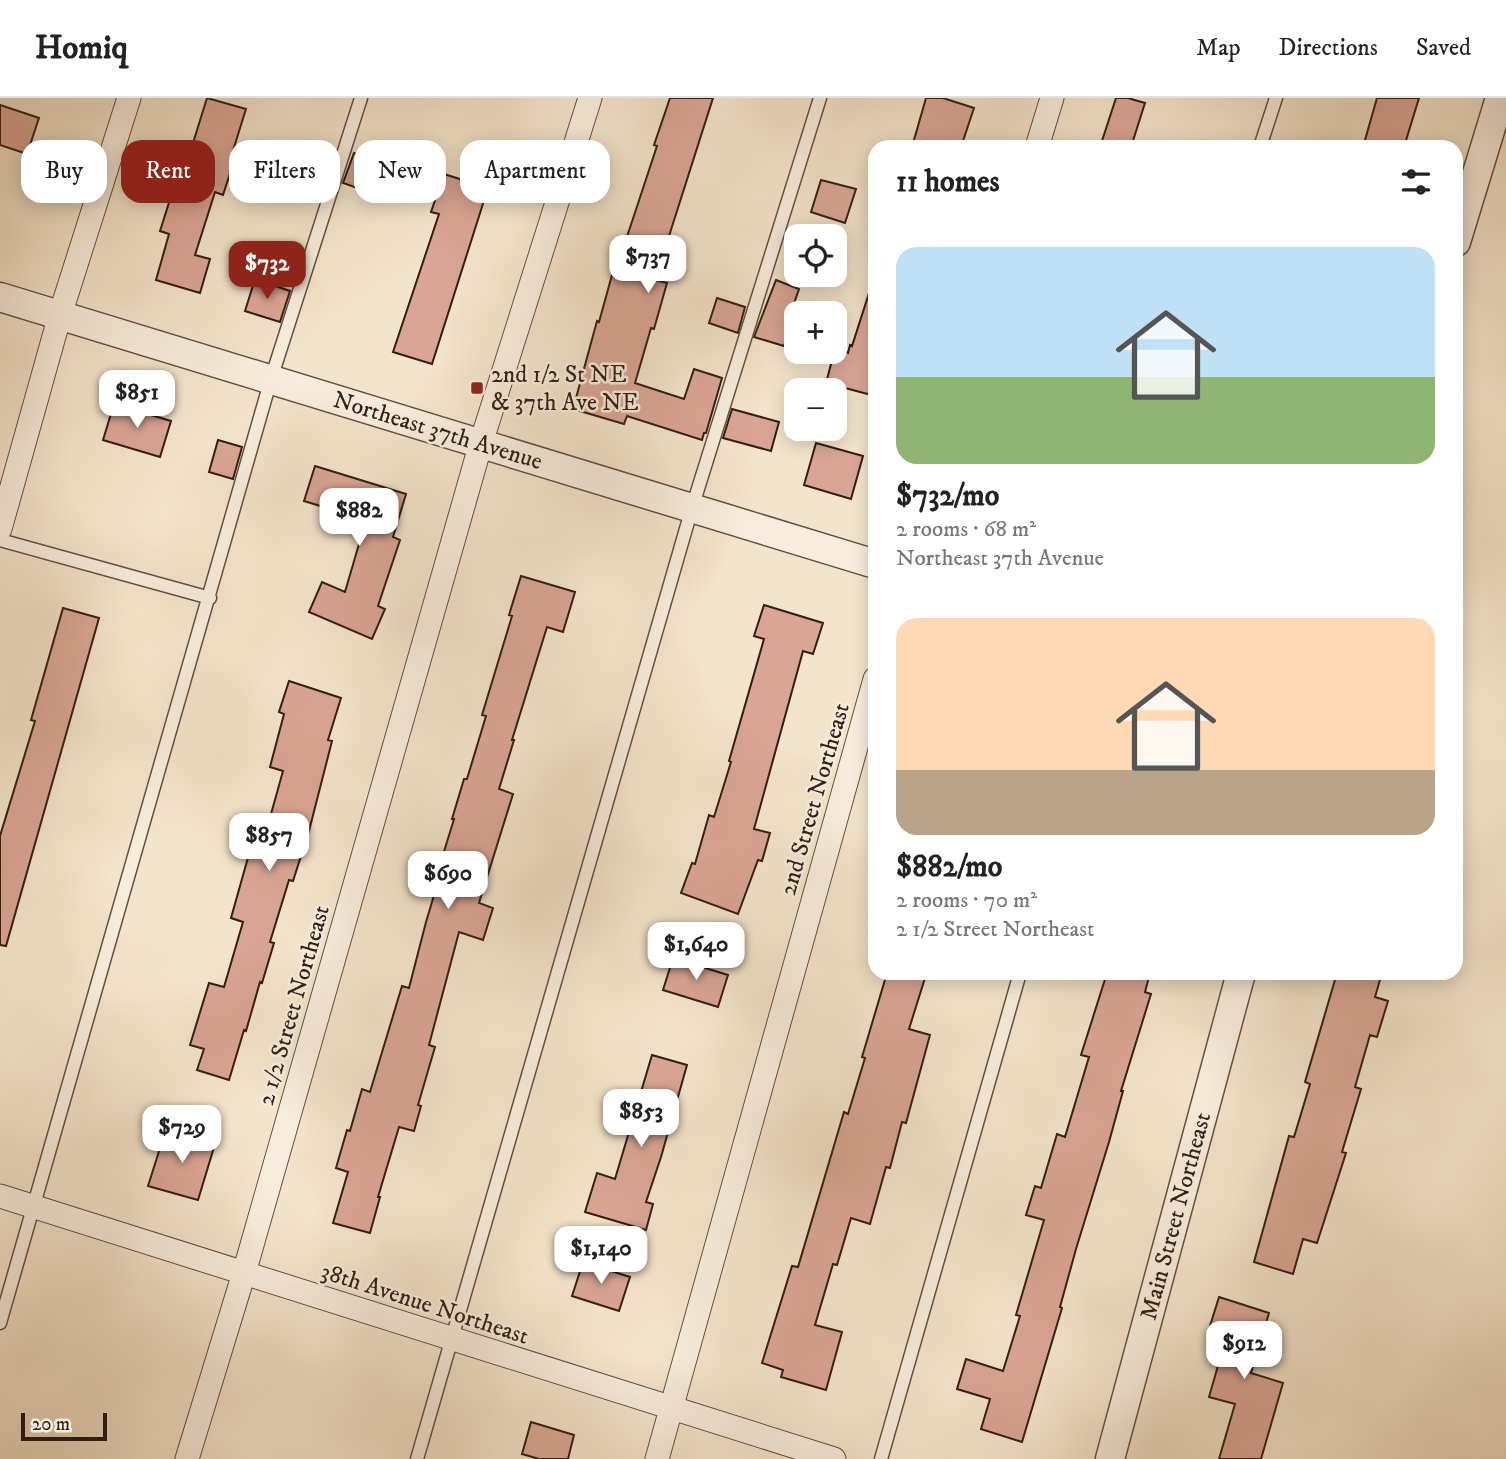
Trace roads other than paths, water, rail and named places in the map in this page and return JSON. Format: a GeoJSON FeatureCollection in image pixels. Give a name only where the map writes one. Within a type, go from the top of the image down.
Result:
{"type":"FeatureCollection","features":[{"type":"Feature","properties":{"kind":"street"},"geometry":{"type":"LineString","coordinates":[[0,529],[60,315],[128,98]]}},
{"type":"Feature","properties":{"kind":"street","name":"2 1/2 Street Northeast"},"geometry":{"type":"LineString","coordinates":[[187,1459],[244,1273],[481,443],[590,98]]}},
{"type":"Feature","properties":{"kind":"street"},"geometry":{"type":"LineString","coordinates":[[1039,140],[1052,98]]}},
{"type":"Feature","properties":{"kind":"street"},"geometry":{"type":"LineString","coordinates":[[1463,219],[1500,98]]}},
{"type":"Feature","properties":{"kind":"street","name":"Northeast 37th Avenue"},"geometry":{"type":"LineString","coordinates":[[0,297],[868,562]]}},
{"type":"Feature","properties":{"kind":"street","name":"2nd Street Northeast"},"geometry":{"type":"LineString","coordinates":[[657,1459],[868,704]]}},
{"type":"Feature","properties":{"kind":"street","name":"Main Street Northeast"},"geometry":{"type":"LineString","coordinates":[[1110,1459],[1239,980]]}},
{"type":"Feature","properties":{"kind":"street","name":"38th Avenue Northeast"},"geometry":{"type":"LineString","coordinates":[[0,1196],[834,1459]]}},
{"type":"Feature","properties":{"kind":"lane"},"geometry":{"type":"LineString","coordinates":[[0,1323],[271,379],[361,98]]}},
{"type":"Feature","properties":{"kind":"lane"},"geometry":{"type":"LineString","coordinates":[[417,1459],[692,508],[820,98]]}},
{"type":"Feature","properties":{"kind":"lane"},"geometry":{"type":"LineString","coordinates":[[1263,140],[1276,98]]}},
{"type":"Feature","properties":{"kind":"lane"},"geometry":{"type":"LineString","coordinates":[[0,540],[210,598]]}},
{"type":"Feature","properties":{"kind":"lane"},"geometry":{"type":"LineString","coordinates":[[881,1459],[1018,980]]}},
{"type":"Feature","properties":{"kind":"place","name":"2nd 1/2 St NE & 37th Ave NE"},"geometry":{"type":"Point","coordinates":[477,388]}}]}
